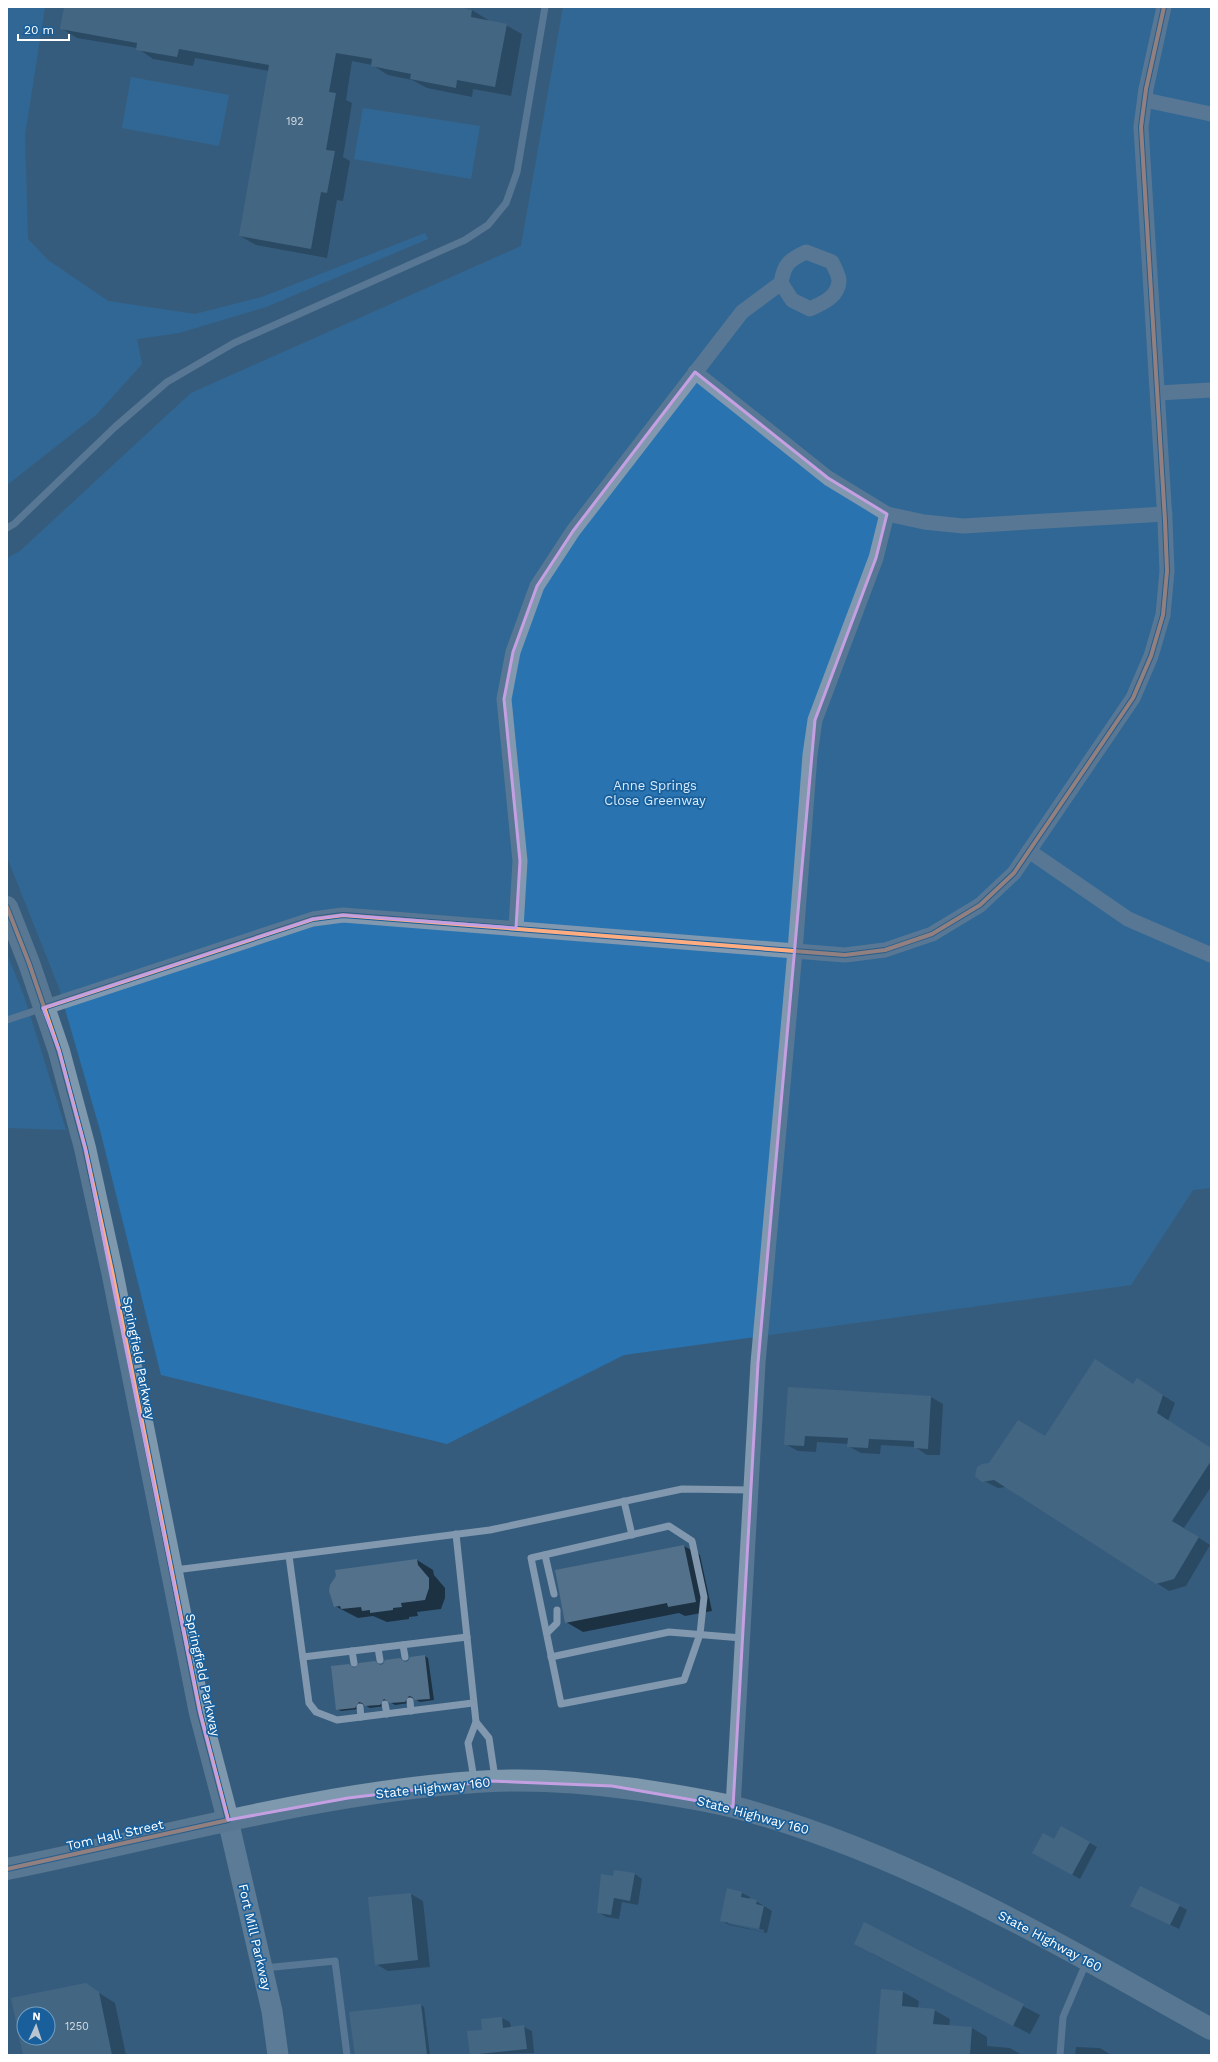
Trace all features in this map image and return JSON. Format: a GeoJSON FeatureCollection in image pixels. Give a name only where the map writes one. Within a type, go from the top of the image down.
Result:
{"type":"FeatureCollection","features":[{"type":"Feature","properties":{"kind":"main road","name":"Springfield Parkway"},"geometry":{"type":"LineString","coordinates":[[7,907],[29,962],[43,1008],[59,1051],[84,1148],[113,1279],[200,1713],[228,1820]]}},
{"type":"Feature","properties":{"kind":"main road","name":"State Highway 160"},"geometry":{"type":"LineString","coordinates":[[228,1820],[348,1798],[430,1786],[485,1781],[550,1781],[612,1786],[700,1800],[733,1807],[810,1831],[880,1857],[951,1890],[1087,1961],[1211,2029]]}},
{"type":"Feature","properties":{"kind":"main road","name":"Tom Hall Street"},"geometry":{"type":"LineString","coordinates":[[7,1869],[228,1820]]}},
{"type":"Feature","properties":{"kind":"main road","name":"Fort Mill Parkway"},"geometry":{"type":"LineString","coordinates":[[228,1820],[272,2011],[278,2055]]}},
{"type":"Feature","properties":{"kind":"street"},"geometry":{"type":"LineString","coordinates":[[43,1008],[313,919],[343,915],[845,955],[884,950],[932,934],[980,905],[1014,873],[1134,698],[1151,656],[1163,615],[1167,571],[1165,514],[1141,127],[1164,7]]}},
{"type":"Feature","properties":{"kind":"street"},"geometry":{"type":"LineString","coordinates":[[1145,100],[1211,114]]}},
{"type":"Feature","properties":{"kind":"street"},"geometry":{"type":"LineString","coordinates":[[516,928],[520,861],[504,699],[513,652],[537,586],[573,531],[742,312],[781,283]]}},
{"type":"Feature","properties":{"kind":"street"},"geometry":{"type":"LineString","coordinates":[[695,372],[828,478],[887,514],[924,522],[964,526],[1165,514]]}},
{"type":"Feature","properties":{"kind":"street"},"geometry":{"type":"LineString","coordinates":[[1158,393],[1211,390]]}},
{"type":"Feature","properties":{"kind":"street"},"geometry":{"type":"LineString","coordinates":[[733,1807],[758,1363],[795,951],[809,762],[815,720],[876,558],[887,514]]}},
{"type":"Feature","properties":{"kind":"street"},"geometry":{"type":"LineString","coordinates":[[1029,851],[1128,919],[1211,955]]}},
{"type":"Feature","properties":{"kind":"lane"},"geometry":{"type":"LineString","coordinates":[[7,528],[14,524],[115,427],[167,382],[234,343],[465,240],[488,225],[506,203],[517,172],[545,7]]}},
{"type":"Feature","properties":{"kind":"lane"},"geometry":{"type":"LineString","coordinates":[[7,1020],[43,1008]]}},
{"type":"Feature","properties":{"kind":"lane"},"geometry":{"type":"LineString","coordinates":[[171,1571],[490,1530],[690,1488],[751,1490]]}},
{"type":"Feature","properties":{"kind":"lane"},"geometry":{"type":"LineString","coordinates":[[624,1501],[632,1535]]}},
{"type":"Feature","properties":{"kind":"lane"},"geometry":{"type":"LineString","coordinates":[[669,1526],[692,1541],[704,1597],[700,1634],[684,1680],[561,1704],[531,1558],[632,1535],[669,1526]]}},
{"type":"Feature","properties":{"kind":"lane"},"geometry":{"type":"LineString","coordinates":[[456,1534],[476,1722],[468,1743],[485,1781]]}},
{"type":"Feature","properties":{"kind":"lane"},"geometry":{"type":"LineString","coordinates":[[545,1555],[554,1594]]}},
{"type":"Feature","properties":{"kind":"lane"},"geometry":{"type":"LineString","coordinates":[[289,1556],[310,1703],[316,1712],[337,1720],[474,1703]]}},
{"type":"Feature","properties":{"kind":"lane"},"geometry":{"type":"LineString","coordinates":[[547,1633],[557,1623],[557,1610]]}},
{"type":"Feature","properties":{"kind":"lane"},"geometry":{"type":"LineString","coordinates":[[551,1656],[669,1632],[742,1638]]}},
{"type":"Feature","properties":{"kind":"lane"},"geometry":{"type":"LineString","coordinates":[[303,1657],[467,1637]]}},
{"type":"Feature","properties":{"kind":"lane"},"geometry":{"type":"LineString","coordinates":[[403,1645],[405,1657]]}},
{"type":"Feature","properties":{"kind":"lane"},"geometry":{"type":"LineString","coordinates":[[378,1648],[380,1660]]}},
{"type":"Feature","properties":{"kind":"lane"},"geometry":{"type":"LineString","coordinates":[[352,1651],[354,1663]]}},
{"type":"Feature","properties":{"kind":"lane"},"geometry":{"type":"LineString","coordinates":[[410,1701],[411,1711]]}},
{"type":"Feature","properties":{"kind":"lane"},"geometry":{"type":"LineString","coordinates":[[385,1704],[387,1714]]}},
{"type":"Feature","properties":{"kind":"lane"},"geometry":{"type":"LineString","coordinates":[[360,1707],[361,1717]]}},
{"type":"Feature","properties":{"kind":"lane"},"geometry":{"type":"LineString","coordinates":[[476,1722],[490,1738],[485,1781]]}},
{"type":"Feature","properties":{"kind":"lane"},"geometry":{"type":"LineString","coordinates":[[262,1969],[335,1961],[347,2055]]}},
{"type":"Feature","properties":{"kind":"lane"},"geometry":{"type":"LineString","coordinates":[[1060,2055],[1063,2017],[1087,1961]]}},
{"type":"Feature","properties":{"kind":"highlighted area"},"geometry":{"type":"Polygon","coordinates":[[[695,372],[828,478],[887,514],[876,558],[815,720],[758,1363],[733,1807],[612,1786],[490,1781],[348,1798],[228,1820],[200,1713],[85,1148],[59,1051],[43,1008],[313,919],[343,915],[516,928],[520,861],[504,699],[513,652],[537,586],[573,531],[695,372]]]}},
{"type":"Feature","properties":{"kind":"green space"},"geometry":{"type":"Polygon","coordinates":[[[7,7],[45,7],[25,135],[28,239],[48,260],[108,301],[195,314],[262,297],[425,233],[428,239],[266,307],[179,333],[137,339],[142,364],[96,415],[7,485],[7,7]]]}},
{"type":"Feature","properties":{"kind":"green space","name":"Anne Springs Close Greenway"},"geometry":{"type":"Polygon","coordinates":[[[563,7],[1211,7],[1211,1188],[1193,1190],[1131,1285],[624,1355],[447,1444],[161,1375],[100,1130],[59,988],[7,857],[7,558],[20,551],[191,393],[521,246],[563,7]]]}},
{"type":"Feature","properties":{"kind":"green space"},"geometry":{"type":"Polygon","coordinates":[[[131,77],[229,95],[219,146],[122,128],[131,77]]]}},
{"type":"Feature","properties":{"kind":"green space"},"geometry":{"type":"Polygon","coordinates":[[[363,108],[480,126],[471,179],[354,159],[363,108]]]}},
{"type":"Feature","properties":{"kind":"green space"},"geometry":{"type":"Polygon","coordinates":[[[7,954],[24,996],[66,1130],[7,1128],[7,954]]]}},
{"type":"Feature","properties":{"kind":"building"},"geometry":{"type":"Polygon","coordinates":[[[64,7],[459,7],[472,10],[471,17],[507,24],[495,87],[457,80],[456,88],[410,79],[411,74],[371,66],[372,59],[336,53],[329,92],[336,93],[326,150],[335,151],[327,193],[321,192],[311,249],[239,236],[269,65],[179,49],[177,57],[136,50],[137,43],[60,29],[64,7]]]}},
{"type":"Feature","properties":{"kind":"building"},"geometry":{"type":"Polygon","coordinates":[[[1095,1359],[1133,1384],[1137,1378],[1163,1395],[1157,1413],[1211,1448],[1211,1461],[1172,1521],[1199,1537],[1174,1579],[1156,1584],[994,1480],[982,1482],[975,1476],[977,1467],[982,1464],[989,1463],[1018,1420],[1045,1436],[1095,1359]]]}},
{"type":"Feature","properties":{"kind":"building"},"geometry":{"type":"Polygon","coordinates":[[[788,1387],[931,1396],[928,1449],[914,1448],[914,1441],[869,1439],[868,1448],[847,1447],[848,1438],[805,1436],[804,1446],[784,1445],[788,1387]]]}},
{"type":"Feature","properties":{"kind":"building"},"geometry":{"type":"Polygon","coordinates":[[[684,1545],[696,1602],[668,1607],[667,1603],[565,1623],[555,1570],[684,1545]]]}},
{"type":"Feature","properties":{"kind":"building"},"geometry":{"type":"Polygon","coordinates":[[[417,1559],[418,1565],[429,1578],[429,1588],[425,1600],[401,1603],[402,1607],[393,1608],[393,1610],[370,1613],[370,1610],[362,1611],[361,1607],[341,1609],[340,1606],[334,1607],[329,1591],[330,1585],[336,1576],[335,1570],[417,1559]]]}},
{"type":"Feature","properties":{"kind":"building"},"geometry":{"type":"Polygon","coordinates":[[[425,1655],[430,1699],[415,1700],[409,1696],[405,1702],[390,1703],[384,1699],[380,1705],[365,1706],[359,1702],[355,1708],[336,1710],[331,1666],[349,1664],[354,1668],[359,1663],[375,1661],[380,1665],[383,1664],[385,1660],[400,1658],[405,1662],[408,1661],[410,1657],[425,1655]]]}},
{"type":"Feature","properties":{"kind":"building"},"geometry":{"type":"Polygon","coordinates":[[[1061,1826],[1090,1842],[1072,1875],[1032,1853],[1043,1833],[1054,1839],[1061,1826]]]}},
{"type":"Feature","properties":{"kind":"building"},"geometry":{"type":"Polygon","coordinates":[[[614,1870],[635,1873],[630,1901],[614,1898],[611,1915],[597,1913],[601,1874],[613,1876],[614,1870]]]}},
{"type":"Feature","properties":{"kind":"building"},"geometry":{"type":"Polygon","coordinates":[[[1140,1886],[1180,1905],[1170,1925],[1130,1906],[1140,1886]]]}},
{"type":"Feature","properties":{"kind":"building"},"geometry":{"type":"Polygon","coordinates":[[[727,1888],[742,1892],[741,1897],[757,1900],[756,1904],[764,1906],[759,1929],[720,1921],[727,1888]]]}},
{"type":"Feature","properties":{"kind":"building"},"geometry":{"type":"Polygon","coordinates":[[[411,1893],[418,1960],[375,1965],[368,1897],[411,1893]]]}},
{"type":"Feature","properties":{"kind":"building"},"geometry":{"type":"Polygon","coordinates":[[[864,1922],[1024,2004],[1013,2026],[854,1944],[864,1922]]]}},
{"type":"Feature","properties":{"kind":"building"},"geometry":{"type":"Polygon","coordinates":[[[86,1983],[99,1992],[112,2055],[23,2055],[21,2046],[56,2046],[56,2006],[16,2006],[16,2022],[11,1998],[86,1983]]]}},
{"type":"Feature","properties":{"kind":"building"},"geometry":{"type":"Polygon","coordinates":[[[881,1989],[903,1991],[902,2006],[935,2009],[933,2024],[972,2027],[970,2055],[876,2055],[881,1989]]]}},
{"type":"Feature","properties":{"kind":"building"},"geometry":{"type":"Polygon","coordinates":[[[421,2004],[427,2055],[355,2055],[349,2012],[421,2004]]]}},
{"type":"Feature","properties":{"kind":"building"},"geometry":{"type":"Polygon","coordinates":[[[502,2017],[503,2028],[524,2025],[527,2049],[470,2055],[467,2031],[482,2030],[481,2019],[502,2017]]]}},
{"type":"Feature","properties":{"kind":"cycle path"},"geometry":{"type":"LineString","coordinates":[[43,1008],[313,919],[343,915],[845,955],[885,950],[932,934],[980,905],[1014,873],[1133,698],[1151,656],[1163,615],[1167,571],[1165,521],[1141,127],[1146,89],[1164,7]]}},
{"type":"Feature","properties":{"kind":"cycle path"},"geometry":{"type":"LineString","coordinates":[[7,907],[29,963],[59,1051],[85,1148],[112,1271],[200,1713],[228,1820],[7,1869]]}}]}
